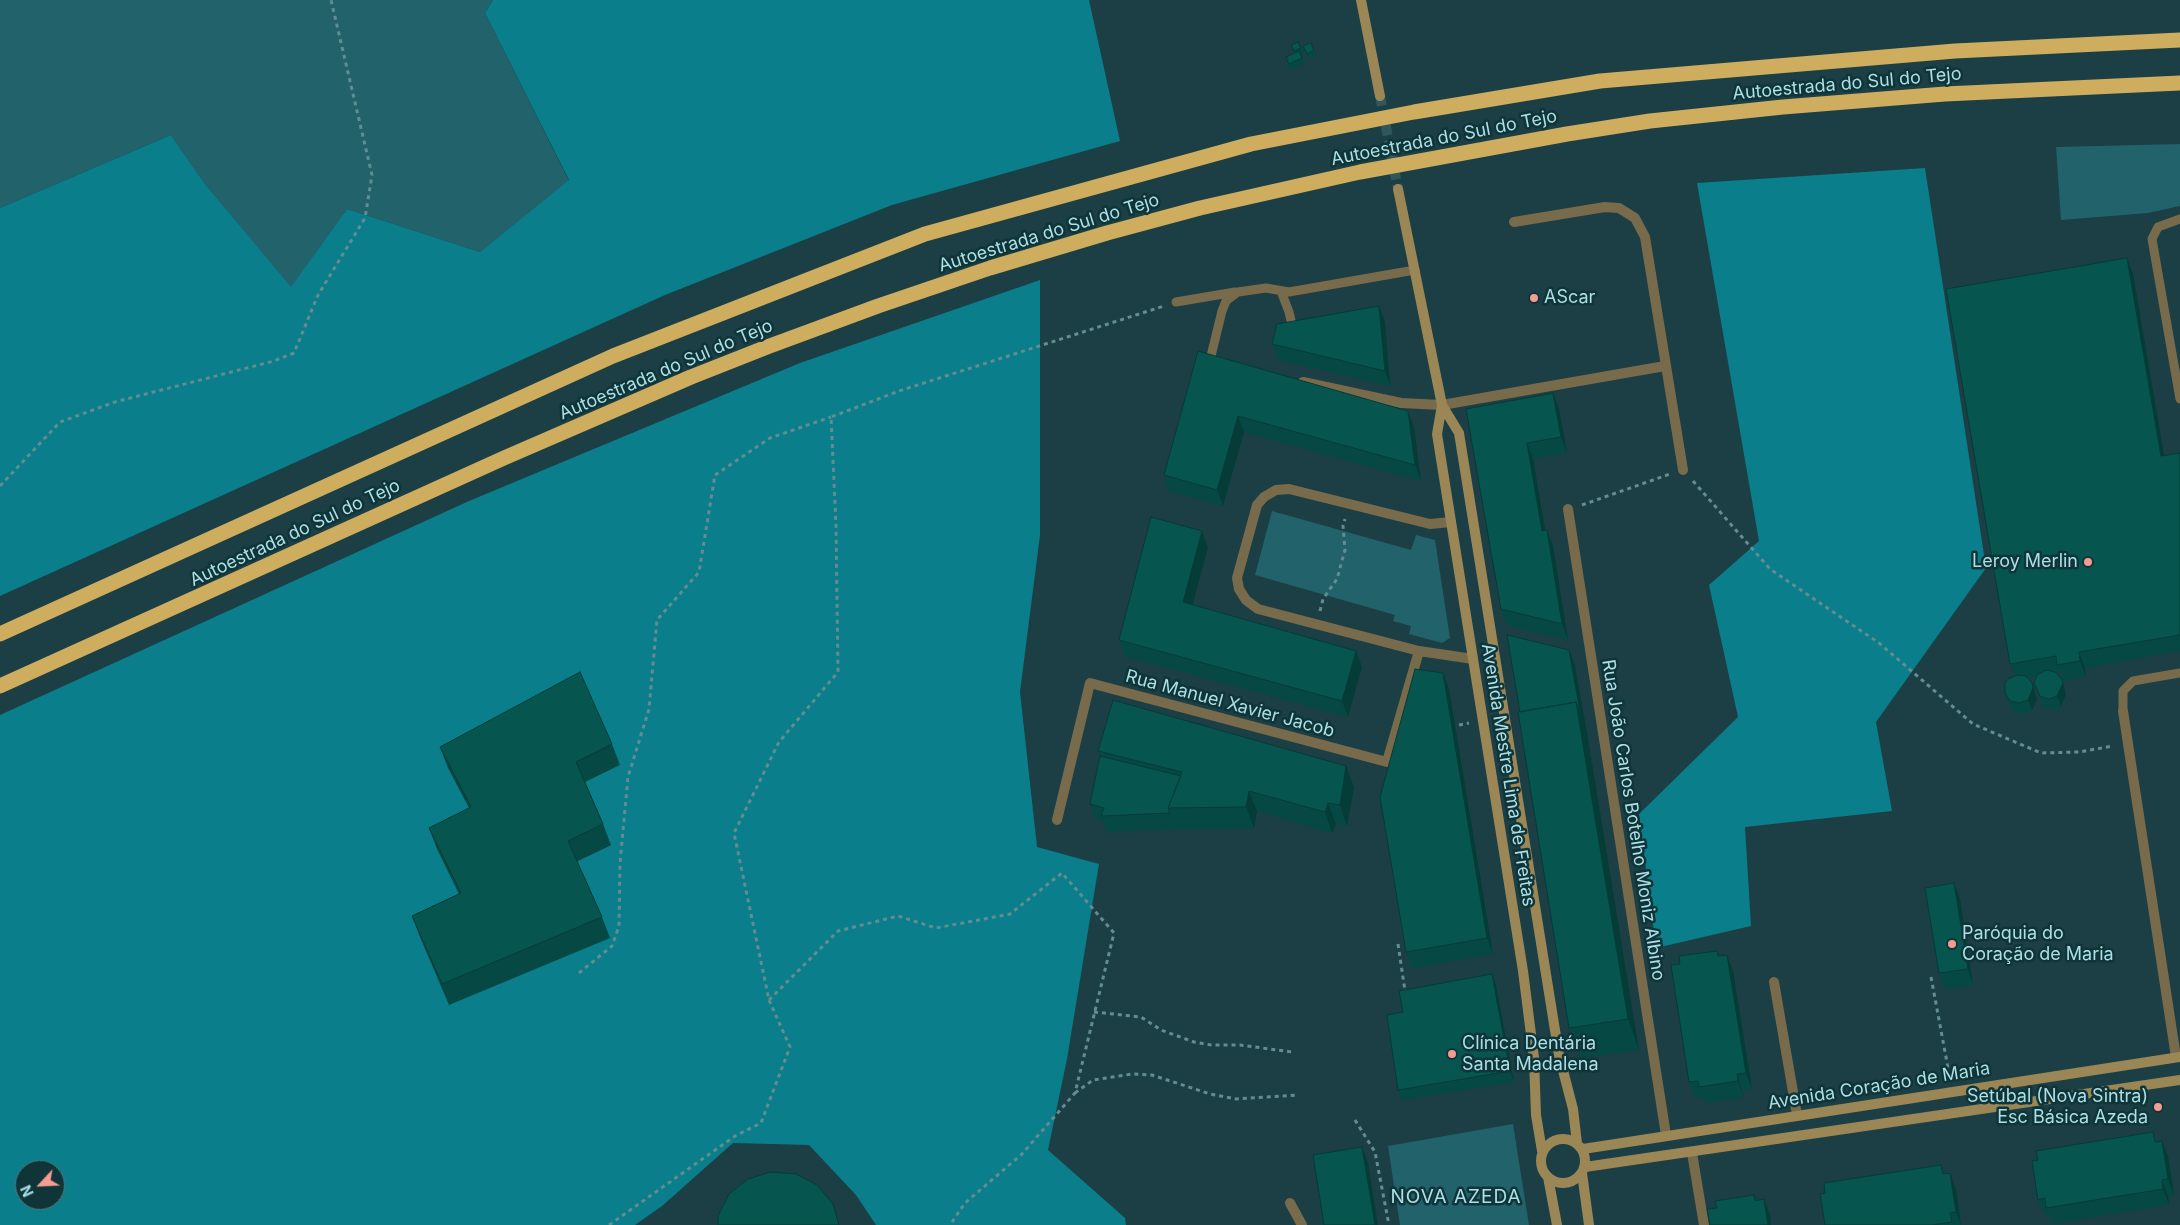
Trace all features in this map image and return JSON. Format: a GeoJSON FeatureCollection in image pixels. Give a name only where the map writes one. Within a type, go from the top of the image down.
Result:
{"type":"FeatureCollection","features":[{"type":"Feature","properties":{"kind":"highway","name":"Autoestrada do Sul do Tejo"},"geometry":{"type":"LineString","coordinates":[[0,634],[640,345],[925,234],[1252,144],[1414,112],[1600,81],[1955,51],[2180,40]]}},
{"type":"Feature","properties":{"kind":"highway","name":"Autoestrada do Sul do Tejo"},"geometry":{"type":"LineString","coordinates":[[0,686],[504,458],[699,374],[841,319],[933,287],[1107,233],[1200,208],[1360,172],[1567,134],[1650,121],[1783,107],[1946,94],[2180,83]]}},
{"type":"Feature","properties":{"kind":"main road"},"geometry":{"type":"LineString","coordinates":[[1361,0],[1380,96]]}},
{"type":"Feature","properties":{"kind":"main road","name":"Avenida Mestre Lima de Freitas"},"geometry":{"type":"LineString","coordinates":[[1398,189],[1442,405],[1459,433],[1559,1056],[1573,1109],[1580,1146]]}},
{"type":"Feature","properties":{"kind":"main road","name":"Avenida Mestre Lima de Freitas"},"geometry":{"type":"LineString","coordinates":[[1442,405],[1437,434],[1523,971],[1534,1058],[1536,1115],[1542,1151]]}},
{"type":"Feature","properties":{"kind":"main road","name":"Avenida Coração de Maria"},"geometry":{"type":"LineString","coordinates":[[1580,1146],[1666,1135],[2178,1057]]}},
{"type":"Feature","properties":{"kind":"main road","name":"Avenida Coração de Maria"},"geometry":{"type":"LineString","coordinates":[[1584,1170],[2180,1080]]}},
{"type":"Feature","properties":{"kind":"main road"},"geometry":{"type":"LineString","coordinates":[[1584,1170],[1578,1177],[1562,1182],[1548,1177],[1542,1170],[1540,1159],[1542,1151],[1548,1144],[1555,1142],[1571,1140],[1580,1146],[1586,1160],[1584,1170],[1589,1225]]}},
{"type":"Feature","properties":{"kind":"main road"},"geometry":{"type":"LineString","coordinates":[[1548,1177],[1557,1225]]}},
{"type":"Feature","properties":{"kind":"street"},"geometry":{"type":"LineString","coordinates":[[1514,222],[1605,207],[1619,208],[1635,218],[1645,237],[1683,470]]}},
{"type":"Feature","properties":{"kind":"street"},"geometry":{"type":"LineString","coordinates":[[1201,353],[1216,357]]}},
{"type":"Feature","properties":{"kind":"street"},"geometry":{"type":"LineString","coordinates":[[1292,380],[1401,403],[1442,405],[1665,366]]}},
{"type":"Feature","properties":{"kind":"street"},"geometry":{"type":"LineString","coordinates":[[1451,522],[1430,524],[1289,489],[1276,490],[1264,497],[1257,505],[1237,578],[1239,589],[1246,600],[1258,609],[1419,651],[1473,658]]}},
{"type":"Feature","properties":{"kind":"street","name":"Rua João Carlos Botelho Moniz Albino"},"geometry":{"type":"LineString","coordinates":[[1568,510],[1666,1135]]}},
{"type":"Feature","properties":{"kind":"street","name":"Rua Manuel Xavier Jacob"},"geometry":{"type":"LineString","coordinates":[[1057,820],[1090,683],[1387,762],[1419,651]]}},
{"type":"Feature","properties":{"kind":"street"},"geometry":{"type":"LineString","coordinates":[[2123,711],[2178,1057]]}},
{"type":"Feature","properties":{"kind":"street"},"geometry":{"type":"LineString","coordinates":[[1774,982],[1797,1115]]}},
{"type":"Feature","properties":{"kind":"street"},"geometry":{"type":"LineString","coordinates":[[1692,1153],[1704,1225]]}},
{"type":"Feature","properties":{"kind":"street"},"geometry":{"type":"LineString","coordinates":[[1290,1203],[1302,1225]]}},
{"type":"Feature","properties":{"kind":"lane"},"geometry":{"type":"LineString","coordinates":[[2180,218],[2158,227],[2152,239],[2180,400]]}},
{"type":"Feature","properties":{"kind":"lane"},"geometry":{"type":"LineString","coordinates":[[1176,302],[1266,288],[1288,292],[1415,270]]}},
{"type":"Feature","properties":{"kind":"lane"},"geometry":{"type":"LineString","coordinates":[[1281,291],[1289,312],[1295,338]]}},
{"type":"Feature","properties":{"kind":"lane"},"geometry":{"type":"LineString","coordinates":[[1216,357],[1222,311],[1226,301],[1238,292]]}},
{"type":"Feature","properties":{"kind":"lane"},"geometry":{"type":"LineString","coordinates":[[2123,711],[2123,691],[2132,681],[2180,673]]}},
{"type":"Feature","properties":{"kind":"path"},"geometry":{"type":"LineString","coordinates":[[0,486],[60,422],[115,402],[274,361],[294,353],[318,295],[365,218],[372,176],[331,0]]}},
{"type":"Feature","properties":{"kind":"path"},"geometry":{"type":"LineString","coordinates":[[579,973],[612,946],[619,926],[620,863],[628,777],[649,708],[657,620],[699,572],[715,475],[770,438],[899,391],[1176,302]]}},
{"type":"Feature","properties":{"kind":"path"},"geometry":{"type":"LineString","coordinates":[[609,1225],[735,1136],[761,1123],[790,1047],[769,1000],[734,833],[779,742],[838,672],[836,525],[831,417]]}},
{"type":"Feature","properties":{"kind":"path"},"geometry":{"type":"LineString","coordinates":[[1568,510],[1683,470],[1770,569],[1879,643],[1973,724],[2041,753],[2079,752],[2128,743]]}},
{"type":"Feature","properties":{"kind":"path"},"geometry":{"type":"LineString","coordinates":[[1316,624],[1323,599],[1337,580],[1344,550],[1343,526],[1349,504]]}},
{"type":"Feature","properties":{"kind":"path"},"geometry":{"type":"LineString","coordinates":[[769,1000],[838,932],[898,916],[936,928],[1010,914],[1062,873],[1114,933],[1075,1093]]}},
{"type":"Feature","properties":{"kind":"path"},"geometry":{"type":"LineString","coordinates":[[1398,944],[1405,991],[1414,989]]}},
{"type":"Feature","properties":{"kind":"path"},"geometry":{"type":"LineString","coordinates":[[1932,976],[1948,1068]]}},
{"type":"Feature","properties":{"kind":"path"},"geometry":{"type":"LineString","coordinates":[[1094,1012],[1141,1017],[1161,1030],[1194,1042],[1211,1045],[1240,1045],[1292,1052]]}},
{"type":"Feature","properties":{"kind":"path"},"geometry":{"type":"LineString","coordinates":[[950,1225],[965,1203],[1022,1154],[1075,1093],[1093,1080],[1132,1074],[1152,1075],[1210,1094],[1236,1099],[1298,1095]]}},
{"type":"Feature","properties":{"kind":"path"},"geometry":{"type":"LineString","coordinates":[[1355,1120],[1375,1152],[1389,1225]]}},
{"type":"Feature","properties":{"kind":"shaded area"},"geometry":{"type":"Polygon","coordinates":[[[0,0],[493,0],[485,13],[569,181],[480,252],[347,209],[291,288],[205,184],[171,135],[0,208],[0,0]]]}},
{"type":"Feature","properties":{"kind":"shaded area"},"geometry":{"type":"Polygon","coordinates":[[[493,0],[1089,0],[1120,141],[892,205],[665,295],[0,596],[0,208],[171,135],[205,184],[291,287],[347,209],[480,252],[569,180],[485,13],[493,0]]]}},
{"type":"Feature","properties":{"kind":"shaded area"},"geometry":{"type":"Polygon","coordinates":[[[2180,144],[2180,206],[2148,213],[2061,220],[2056,147],[2180,144]]]}},
{"type":"Feature","properties":{"kind":"shaded area"},"geometry":{"type":"Polygon","coordinates":[[[1925,168],[1986,568],[1876,722],[1892,811],[1745,827],[1751,926],[1656,948],[1639,814],[1738,717],[1709,585],[1759,541],[1697,183],[1925,168]]]}},
{"type":"Feature","properties":{"kind":"shaded area"},"geometry":{"type":"Polygon","coordinates":[[[1040,280],[1040,535],[1020,692],[1037,847],[1099,864],[1067,1059],[1048,1150],[1125,1218],[1126,1225],[876,1225],[856,1195],[809,1145],[733,1143],[662,1206],[635,1225],[0,1225],[0,715],[469,501],[800,363],[1040,280]],[[479,828],[468,914],[611,845],[479,828]]]}},
{"type":"Feature","properties":{"kind":"shaded area"},"geometry":{"type":"Polygon","coordinates":[[[1272,511],[1411,550],[1416,535],[1435,540],[1450,638],[1442,643],[1409,634],[1411,626],[1393,621],[1395,615],[1255,575],[1272,511]]]}},
{"type":"Feature","properties":{"kind":"shaded area"},"geometry":{"type":"Polygon","coordinates":[[[1513,1124],[1529,1225],[1400,1225],[1388,1146],[1513,1124]]]}},
{"type":"Feature","properties":{"kind":"building"},"geometry":{"type":"Polygon","coordinates":[[[1298,42],[1301,48],[1294,51],[1291,45],[1298,42]]]}},
{"type":"Feature","properties":{"kind":"building"},"geometry":{"type":"Polygon","coordinates":[[[1311,43],[1314,50],[1307,54],[1303,46],[1311,43]]]}},
{"type":"Feature","properties":{"kind":"building"},"geometry":{"type":"Polygon","coordinates":[[[1299,51],[1302,58],[1289,64],[1286,57],[1299,51]]]}},
{"type":"Feature","properties":{"kind":"building","name":"Leroy Merlin"},"geometry":{"type":"Polygon","coordinates":[[[2127,258],[2161,456],[2180,453],[2180,635],[2079,652],[2080,661],[2057,665],[2056,656],[2010,664],[1946,289],[2127,258]]]}},
{"type":"Feature","properties":{"kind":"building"},"geometry":{"type":"Polygon","coordinates":[[[1379,306],[1385,371],[1272,344],[1277,324],[1379,306]]]}},
{"type":"Feature","properties":{"kind":"building"},"geometry":{"type":"Polygon","coordinates":[[[1198,351],[1408,411],[1415,465],[1238,416],[1217,490],[1164,475],[1198,351]]]}},
{"type":"Feature","properties":{"kind":"building"},"geometry":{"type":"Polygon","coordinates":[[[1553,393],[1561,437],[1527,443],[1542,531],[1547,530],[1562,624],[1501,609],[1466,409],[1553,393]]]}},
{"type":"Feature","properties":{"kind":"building"},"geometry":{"type":"Polygon","coordinates":[[[1151,517],[1202,531],[1183,602],[1356,651],[1342,701],[1119,640],[1151,517]]]}},
{"type":"Feature","properties":{"kind":"building"},"geometry":{"type":"Polygon","coordinates":[[[1507,635],[1569,650],[1581,717],[1576,702],[1520,712],[1507,635]]]}},
{"type":"Feature","properties":{"kind":"building"},"geometry":{"type":"Polygon","coordinates":[[[1415,669],[1443,673],[1487,938],[1406,952],[1380,797],[1415,669]]]}},
{"type":"Feature","properties":{"kind":"building"},"geometry":{"type":"Polygon","coordinates":[[[2046,670],[2055,672],[2062,679],[2063,683],[2057,696],[2049,699],[2040,696],[2034,683],[2037,675],[2046,670]]]}},
{"type":"Feature","properties":{"kind":"building"},"geometry":{"type":"Polygon","coordinates":[[[580,672],[612,744],[576,762],[603,824],[568,841],[602,917],[442,984],[412,916],[461,893],[429,828],[471,807],[440,747],[580,672]]]}},
{"type":"Feature","properties":{"kind":"building"},"geometry":{"type":"Polygon","coordinates":[[[2017,675],[2026,676],[2032,683],[2033,688],[2028,700],[2019,703],[2010,701],[2005,693],[2005,683],[2008,679],[2017,675]]]}},
{"type":"Feature","properties":{"kind":"building"},"geometry":{"type":"Polygon","coordinates":[[[1113,700],[1346,766],[1340,805],[1328,803],[1325,812],[1249,791],[1246,807],[1168,808],[1182,772],[1098,751],[1113,700]]]}},
{"type":"Feature","properties":{"kind":"building"},"geometry":{"type":"Polygon","coordinates":[[[1576,702],[1628,1019],[1569,1028],[1518,712],[1576,702]]]}},
{"type":"Feature","properties":{"kind":"building"},"geometry":{"type":"Polygon","coordinates":[[[1100,756],[1181,776],[1168,808],[1170,813],[1101,816],[1104,808],[1090,804],[1100,756]]]}},
{"type":"Feature","properties":{"kind":"building","name":"Paróquia do Coração de Maria"},"geometry":{"type":"Polygon","coordinates":[[[1954,883],[1968,969],[1939,973],[1925,888],[1954,883]]]}},
{"type":"Feature","properties":{"kind":"building"},"geometry":{"type":"Polygon","coordinates":[[[1717,951],[1718,956],[1727,955],[1746,1073],[1737,1074],[1738,1081],[1699,1087],[1698,1081],[1689,1082],[1671,965],[1680,964],[1679,956],[1717,951]]]}},
{"type":"Feature","properties":{"kind":"building","name":"Clínica Dentária Santa Madalena"},"geometry":{"type":"Polygon","coordinates":[[[1492,974],[1510,1071],[1398,1090],[1387,1015],[1403,1012],[1399,991],[1492,974]]]}},
{"type":"Feature","properties":{"kind":"building"},"geometry":{"type":"Polygon","coordinates":[[[2153,1132],[2155,1142],[2162,1141],[2168,1179],[2162,1180],[2163,1189],[2046,1208],[2045,1198],[2038,1200],[2032,1161],[2038,1160],[2036,1151],[2153,1132]]]}},
{"type":"Feature","properties":{"kind":"building"},"geometry":{"type":"Polygon","coordinates":[[[1362,1147],[1375,1225],[1324,1225],[1313,1155],[1362,1147]]]}},
{"type":"Feature","properties":{"kind":"building"},"geometry":{"type":"Polygon","coordinates":[[[1941,1165],[1943,1174],[1950,1173],[1956,1212],[1950,1213],[1952,1222],[1932,1225],[1825,1225],[1820,1194],[1825,1193],[1824,1183],[1941,1165]]]}},
{"type":"Feature","properties":{"kind":"building"},"geometry":{"type":"Polygon","coordinates":[[[771,1172],[796,1174],[817,1185],[833,1204],[839,1225],[718,1225],[718,1216],[729,1194],[748,1179],[771,1172]]]}},
{"type":"Feature","properties":{"kind":"building"},"geometry":{"type":"Polygon","coordinates":[[[1754,1195],[1755,1201],[1764,1199],[1768,1225],[1710,1225],[1707,1209],[1717,1208],[1715,1201],[1754,1195]]]}},
{"type":"Feature","properties":{"kind":"tunnel"},"geometry":{"type":"LineString","coordinates":[[1380,96],[1398,189]]}},
{"type":"Feature","properties":{"kind":"place","name":"AScar"},"geometry":{"type":"Point","coordinates":[1534,298]}},
{"type":"Feature","properties":{"kind":"place","name":"Leroy Merlin"},"geometry":{"type":"Point","coordinates":[2088,562]}},
{"type":"Feature","properties":{"kind":"place","name":"Paróquia do Coração de Maria"},"geometry":{"type":"Point","coordinates":[1952,944]}},
{"type":"Feature","properties":{"kind":"place","name":"Clínica Dentária Santa Madalena"},"geometry":{"type":"Point","coordinates":[1452,1054]}},
{"type":"Feature","properties":{"kind":"place","name":"Setúbal (Nova Sintra) Esc Básica Azeda"},"geometry":{"type":"Point","coordinates":[2158,1107]}},
{"type":"Feature","properties":{"kind":"district","name":"NOVA AZEDA"},"geometry":{"type":"Point","coordinates":[1456,1197]}}]}
